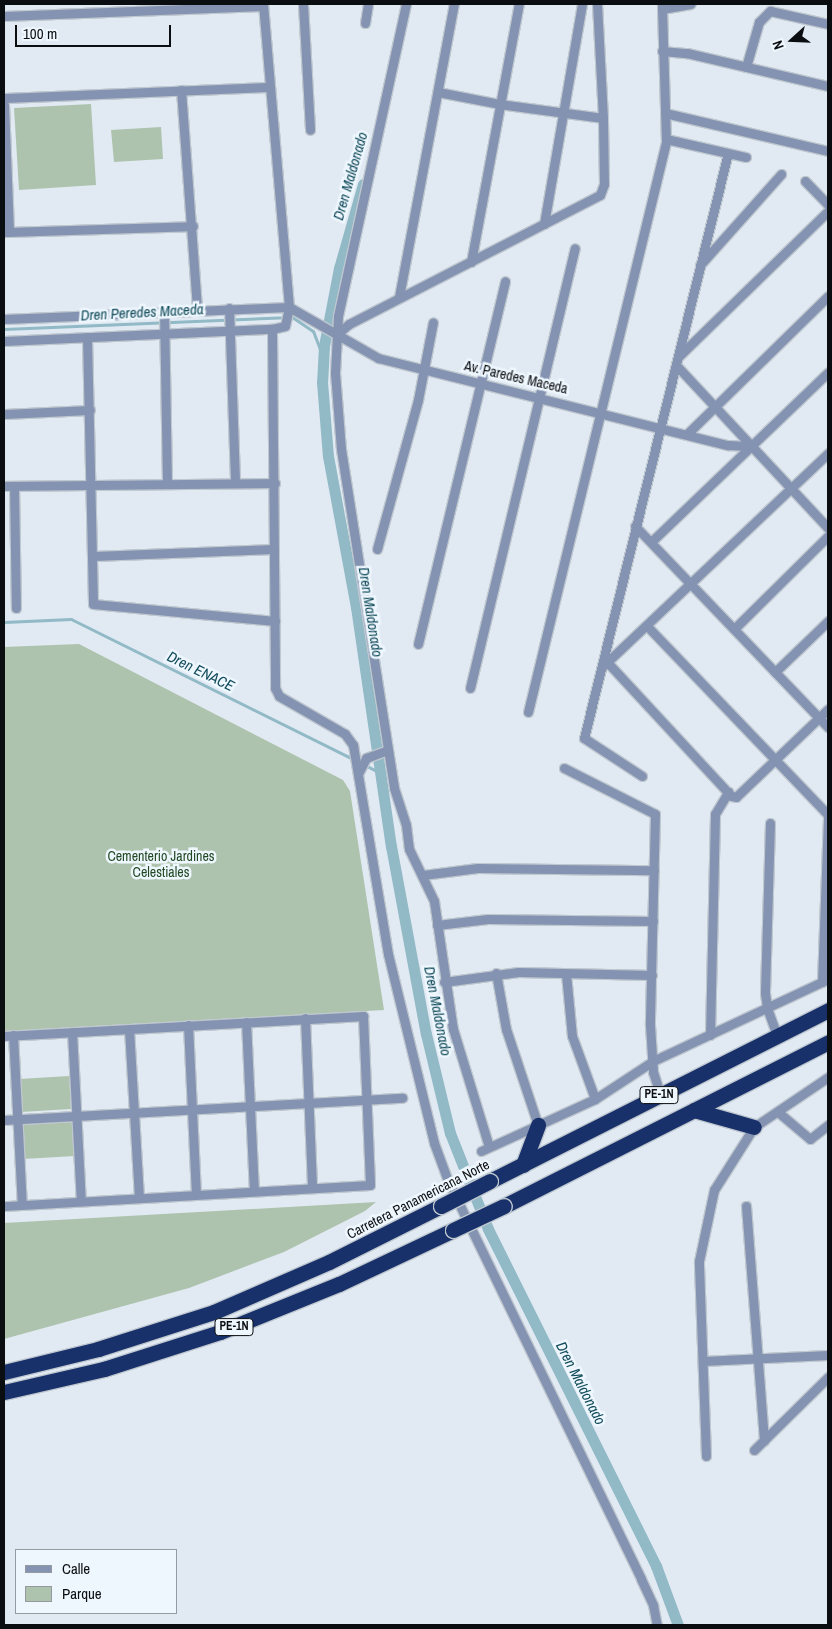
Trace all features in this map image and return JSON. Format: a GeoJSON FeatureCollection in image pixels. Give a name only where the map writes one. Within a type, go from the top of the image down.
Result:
{"type":"FeatureCollection","features":[{"type":"Feature","properties":{"kind":"highway","name":"Carretera Panamericana Norte"},"geometry":{"type":"LineString","coordinates":[[4,1372],[98,1350],[214,1312],[329,1262],[828,1010]]}},
{"type":"Feature","properties":{"kind":"highway","name":"PE-1N"},"geometry":{"type":"LineString","coordinates":[[4,1392],[104,1369],[220,1332],[339,1284],[504,1206],[828,1042]]}},
{"type":"Feature","properties":{"kind":"highway"},"geometry":{"type":"LineString","coordinates":[[694,1110],[754,1127]]}},
{"type":"Feature","properties":{"kind":"highway"},"geometry":{"type":"LineString","coordinates":[[523,1165],[538,1126]]}},
{"type":"Feature","properties":{"kind":"street"},"geometry":{"type":"LineString","coordinates":[[303,4],[310,130]]}},
{"type":"Feature","properties":{"kind":"street"},"geometry":{"type":"LineString","coordinates":[[365,23],[368,4]]}},
{"type":"Feature","properties":{"kind":"street"},"geometry":{"type":"LineString","coordinates":[[406,4],[338,316],[335,373],[341,449],[395,797],[406,825],[409,849],[434,901],[444,982],[468,1089],[485,1149],[595,1099],[653,1061],[825,980],[828,815],[647,626]]}},
{"type":"Feature","properties":{"kind":"street"},"geometry":{"type":"LineString","coordinates":[[399,297],[454,4]]}},
{"type":"Feature","properties":{"kind":"street"},"geometry":{"type":"LineString","coordinates":[[471,262],[518,4]]}},
{"type":"Feature","properties":{"kind":"street"},"geometry":{"type":"LineString","coordinates":[[544,224],[582,4]]}},
{"type":"Feature","properties":{"kind":"street"},"geometry":{"type":"LineString","coordinates":[[337,334],[348,324],[399,297],[594,199],[603,190],[603,118],[598,4]]}},
{"type":"Feature","properties":{"kind":"street"},"geometry":{"type":"LineString","coordinates":[[528,712],[666,139],[662,7],[691,4]]}},
{"type":"Feature","properties":{"kind":"street"},"geometry":{"type":"LineString","coordinates":[[4,16],[263,5],[289,307],[286,326],[272,329],[4,340]]}},
{"type":"Feature","properties":{"kind":"street"},"geometry":{"type":"LineString","coordinates":[[746,67],[759,22],[770,11],[828,24]]}},
{"type":"Feature","properties":{"kind":"street"},"geometry":{"type":"LineString","coordinates":[[662,50],[687,52],[828,86]]}},
{"type":"Feature","properties":{"kind":"street"},"geometry":{"type":"LineString","coordinates":[[4,98],[269,87]]}},
{"type":"Feature","properties":{"kind":"street"},"geometry":{"type":"LineString","coordinates":[[181,90],[193,226],[197,309]]}},
{"type":"Feature","properties":{"kind":"street"},"geometry":{"type":"LineString","coordinates":[[438,92],[499,104],[603,118]]}},
{"type":"Feature","properties":{"kind":"street"},"geometry":{"type":"LineString","coordinates":[[4,105],[6,232],[193,226]]}},
{"type":"Feature","properties":{"kind":"street"},"geometry":{"type":"LineString","coordinates":[[665,113],[828,151]]}},
{"type":"Feature","properties":{"kind":"street"},"geometry":{"type":"LineString","coordinates":[[666,139],[746,157]]}},
{"type":"Feature","properties":{"kind":"street"},"geometry":{"type":"LineString","coordinates":[[642,776],[584,738],[605,665],[635,526],[728,153]]}},
{"type":"Feature","properties":{"kind":"street"},"geometry":{"type":"LineString","coordinates":[[699,267],[781,174]]}},
{"type":"Feature","properties":{"kind":"street"},"geometry":{"type":"LineString","coordinates":[[805,181],[828,206]]}},
{"type":"Feature","properties":{"kind":"street"},"geometry":{"type":"LineString","coordinates":[[677,361],[828,212]]}},
{"type":"Feature","properties":{"kind":"street"},"geometry":{"type":"LineString","coordinates":[[470,688],[575,248]]}},
{"type":"Feature","properties":{"kind":"street"},"geometry":{"type":"LineString","coordinates":[[418,644],[505,281]]}},
{"type":"Feature","properties":{"kind":"street"},"geometry":{"type":"LineString","coordinates":[[687,434],[828,296]]}},
{"type":"Feature","properties":{"kind":"street"},"geometry":{"type":"LineString","coordinates":[[4,319],[197,309],[289,307]]}},
{"type":"Feature","properties":{"kind":"street","name":"Av. Paredes Maceda"},"geometry":{"type":"LineString","coordinates":[[289,307],[378,358],[541,396],[728,445],[748,446]]}},
{"type":"Feature","properties":{"kind":"street"},"geometry":{"type":"LineString","coordinates":[[230,308],[235,483]]}},
{"type":"Feature","properties":{"kind":"street"},"geometry":{"type":"LineString","coordinates":[[164,311],[167,483]]}},
{"type":"Feature","properties":{"kind":"street"},"geometry":{"type":"LineString","coordinates":[[377,549],[418,400],[433,322]]}},
{"type":"Feature","properties":{"kind":"street"},"geometry":{"type":"LineString","coordinates":[[272,329],[275,483],[275,688],[279,696],[349,738],[359,772],[388,954],[408,1045],[437,1151],[448,1182],[553,1403],[641,1579],[653,1605],[656,1625]]}},
{"type":"Feature","properties":{"kind":"street"},"geometry":{"type":"LineString","coordinates":[[87,337],[94,556],[93,604],[275,621]]}},
{"type":"Feature","properties":{"kind":"street"},"geometry":{"type":"LineString","coordinates":[[677,361],[748,446],[828,528]]}},
{"type":"Feature","properties":{"kind":"street"},"geometry":{"type":"LineString","coordinates":[[651,542],[748,446],[828,372]]}},
{"type":"Feature","properties":{"kind":"street"},"geometry":{"type":"LineString","coordinates":[[4,414],[90,410]]}},
{"type":"Feature","properties":{"kind":"street"},"geometry":{"type":"LineString","coordinates":[[605,665],[828,453]]}},
{"type":"Feature","properties":{"kind":"street"},"geometry":{"type":"LineString","coordinates":[[4,486],[275,483]]}},
{"type":"Feature","properties":{"kind":"street"},"geometry":{"type":"LineString","coordinates":[[14,486],[16,608]]}},
{"type":"Feature","properties":{"kind":"street"},"geometry":{"type":"LineString","coordinates":[[635,526],[828,727]]}},
{"type":"Feature","properties":{"kind":"street"},"geometry":{"type":"LineString","coordinates":[[734,629],[828,536]]}},
{"type":"Feature","properties":{"kind":"street"},"geometry":{"type":"LineString","coordinates":[[94,556],[274,549]]}},
{"type":"Feature","properties":{"kind":"street"},"geometry":{"type":"LineString","coordinates":[[775,672],[828,621]]}},
{"type":"Feature","properties":{"kind":"street"},"geometry":{"type":"LineString","coordinates":[[605,665],[731,796],[740,795],[828,709]]}},
{"type":"Feature","properties":{"kind":"street"},"geometry":{"type":"LineString","coordinates":[[359,772],[366,758],[388,750]]}},
{"type":"Feature","properties":{"kind":"street"},"geometry":{"type":"LineString","coordinates":[[564,768],[655,814],[650,1026],[653,1061],[660,1094]]}},
{"type":"Feature","properties":{"kind":"street"},"geometry":{"type":"LineString","coordinates":[[710,1035],[715,814],[728,792]]}},
{"type":"Feature","properties":{"kind":"street"},"geometry":{"type":"LineString","coordinates":[[770,823],[764,980],[767,1008],[777,1035]]}},
{"type":"Feature","properties":{"kind":"street"},"geometry":{"type":"LineString","coordinates":[[422,875],[478,868],[654,870]]}},
{"type":"Feature","properties":{"kind":"street"},"geometry":{"type":"LineString","coordinates":[[437,925],[488,918],[653,921]]}},
{"type":"Feature","properties":{"kind":"street"},"geometry":{"type":"LineString","coordinates":[[444,982],[496,973],[652,975]]}},
{"type":"Feature","properties":{"kind":"street"},"geometry":{"type":"LineString","coordinates":[[496,973],[506,1028],[538,1126]]}},
{"type":"Feature","properties":{"kind":"street"},"geometry":{"type":"LineString","coordinates":[[566,974],[572,1036],[595,1099]]}},
{"type":"Feature","properties":{"kind":"street"},"geometry":{"type":"LineString","coordinates":[[4,1206],[22,1205],[81,1201],[196,1195],[370,1184],[363,1016],[8,1036],[17,1120],[22,1205]]}},
{"type":"Feature","properties":{"kind":"street"},"geometry":{"type":"LineString","coordinates":[[305,1018],[312,1188]]}},
{"type":"Feature","properties":{"kind":"street"},"geometry":{"type":"LineString","coordinates":[[246,1022],[254,1191]]}},
{"type":"Feature","properties":{"kind":"street"},"geometry":{"type":"LineString","coordinates":[[188,1025],[196,1195]]}},
{"type":"Feature","properties":{"kind":"street"},"geometry":{"type":"LineString","coordinates":[[129,1029],[139,1198]]}},
{"type":"Feature","properties":{"kind":"street"},"geometry":{"type":"LineString","coordinates":[[72,1032],[81,1201]]}},
{"type":"Feature","properties":{"kind":"street"},"geometry":{"type":"LineString","coordinates":[[706,1456],[699,1261],[708,1211],[714,1190],[754,1127],[778,1112],[813,1084],[828,1077]]}},
{"type":"Feature","properties":{"kind":"street"},"geometry":{"type":"LineString","coordinates":[[4,1120],[402,1098]]}},
{"type":"Feature","properties":{"kind":"street"},"geometry":{"type":"LineString","coordinates":[[778,1112],[810,1139],[828,1125]]}},
{"type":"Feature","properties":{"kind":"street"},"geometry":{"type":"LineString","coordinates":[[746,1206],[764,1440]]}},
{"type":"Feature","properties":{"kind":"street"},"geometry":{"type":"LineString","coordinates":[[703,1361],[828,1355]]}},
{"type":"Feature","properties":{"kind":"street"},"geometry":{"type":"LineString","coordinates":[[754,1450],[828,1377]]}},
{"type":"Feature","properties":{"kind":"green space"},"geometry":{"type":"Polygon","coordinates":[[[91,104],[96,185],[19,190],[14,108],[91,104]]]}},
{"type":"Feature","properties":{"kind":"green space"},"geometry":{"type":"Polygon","coordinates":[[[161,127],[163,159],[114,162],[111,130],[161,127]]]}},
{"type":"Feature","properties":{"kind":"green space","name":"Cementerio Jardines Celestiales"},"geometry":{"type":"Polygon","coordinates":[[[79,644],[343,780],[350,791],[384,1010],[4,1031],[4,647],[79,644]]]}},
{"type":"Feature","properties":{"kind":"green space"},"geometry":{"type":"Polygon","coordinates":[[[69,1076],[71,1109],[21,1112],[19,1079],[69,1076]]]}},
{"type":"Feature","properties":{"kind":"green space"},"geometry":{"type":"Polygon","coordinates":[[[72,1122],[75,1156],[23,1159],[21,1125],[72,1122]]]}},
{"type":"Feature","properties":{"kind":"green space"},"geometry":{"type":"Polygon","coordinates":[[[376,1202],[365,1211],[284,1252],[189,1288],[4,1339],[4,1223],[376,1202]]]}},
{"type":"Feature","properties":{"kind":"waterway","name":"Dren Maldonado"},"geometry":{"type":"LineString","coordinates":[[363,184],[339,268],[324,346],[322,382],[328,456],[356,607],[391,846],[426,1034],[450,1133],[488,1229],[656,1566],[678,1625]]}},
{"type":"Feature","properties":{"kind":"waterway","name":"Dren Peredes Maceda"},"geometry":{"type":"LineString","coordinates":[[4,329],[292,317],[313,331],[323,357]]}},
{"type":"Feature","properties":{"kind":"waterway","name":"Dren ENACE"},"geometry":{"type":"LineString","coordinates":[[4,622],[71,619],[353,759]]}},
{"type":"Feature","properties":{"kind":"waterway","name":"Dren ENACE"},"geometry":{"type":"LineString","coordinates":[[365,765],[382,774]]}}]}
